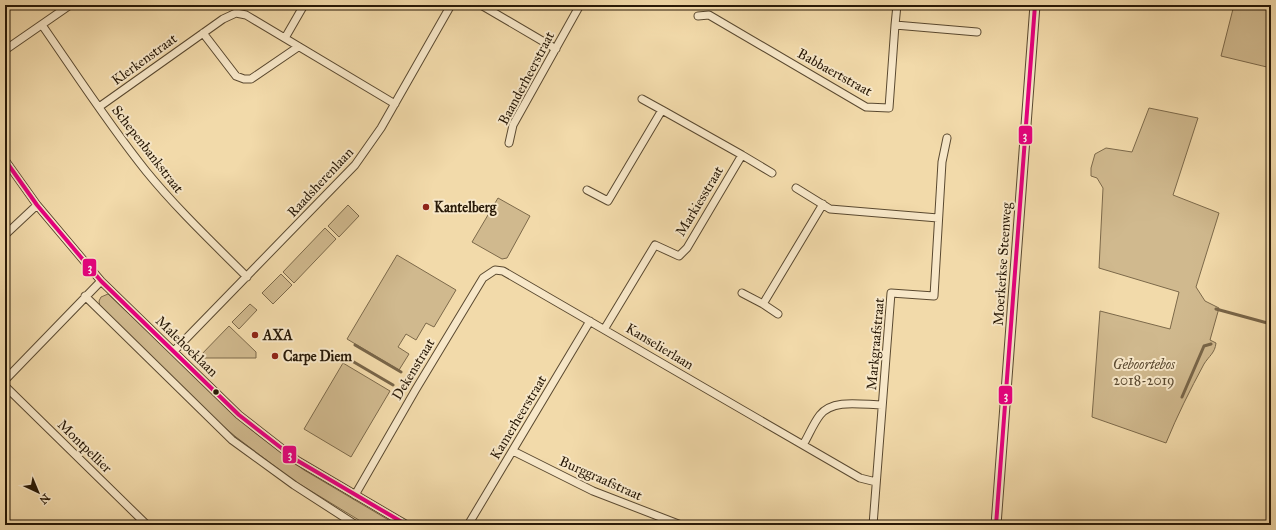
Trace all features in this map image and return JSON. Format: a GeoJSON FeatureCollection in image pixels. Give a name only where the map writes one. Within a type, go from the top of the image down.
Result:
{"type":"FeatureCollection","features":[{"type":"Feature","properties":{"kind":"street"},"geometry":{"type":"LineString","coordinates":[[5,50],[70,5]]}},
{"type":"Feature","properties":{"kind":"street"},"geometry":{"type":"LineString","coordinates":[[285,38],[304,5]]}},
{"type":"Feature","properties":{"kind":"street","name":"Raadsherenlaan"},"geometry":{"type":"LineString","coordinates":[[174,351],[355,165],[370,145],[451,5]]}},
{"type":"Feature","properties":{"kind":"street"},"geometry":{"type":"LineString","coordinates":[[481,5],[556,49]]}},
{"type":"Feature","properties":{"kind":"street","name":"Baanderheerstraat"},"geometry":{"type":"LineString","coordinates":[[509,143],[513,126],[580,5]]}},
{"type":"Feature","properties":{"kind":"street","name":"Babbaertstraat"},"geometry":{"type":"LineString","coordinates":[[698,16],[709,15],[866,107],[889,108],[897,5]]}},
{"type":"Feature","properties":{"kind":"street","name":"Moerkerkse Steenweg"},"geometry":{"type":"LineString","coordinates":[[996,525],[1035,5]]}},
{"type":"Feature","properties":{"kind":"street","name":"Klerkenstraat"},"geometry":{"type":"LineString","coordinates":[[99,107],[223,19],[236,13],[246,15],[394,104]]}},
{"type":"Feature","properties":{"kind":"street","name":"Schepenbankstraat"},"geometry":{"type":"LineString","coordinates":[[42,25],[146,171],[172,201],[247,277]]}},
{"type":"Feature","properties":{"kind":"street"},"geometry":{"type":"LineString","coordinates":[[895,25],[977,32]]}},
{"type":"Feature","properties":{"kind":"street"},"geometry":{"type":"LineString","coordinates":[[203,33],[236,76],[244,80],[251,79],[298,47]]}},
{"type":"Feature","properties":{"kind":"street"},"geometry":{"type":"LineString","coordinates":[[642,99],[772,173]]}},
{"type":"Feature","properties":{"kind":"street"},"geometry":{"type":"LineString","coordinates":[[587,190],[608,201],[662,110]]}},
{"type":"Feature","properties":{"kind":"street","name":"Markgraafstraat"},"geometry":{"type":"LineString","coordinates":[[873,525],[891,293],[934,296],[942,162],[947,138]]}},
{"type":"Feature","properties":{"kind":"street","name":"Markiesstraat"},"geometry":{"type":"LineString","coordinates":[[605,328],[656,245],[679,256],[687,248],[742,155]]}},
{"type":"Feature","properties":{"kind":"street","name":"Malehoeklaan"},"geometry":{"type":"LineString","coordinates":[[5,160],[36,205],[101,281],[239,415],[298,460],[407,525]]}},
{"type":"Feature","properties":{"kind":"street"},"geometry":{"type":"LineString","coordinates":[[796,188],[830,209],[850,212],[938,218]]}},
{"type":"Feature","properties":{"kind":"street"},"geometry":{"type":"LineString","coordinates":[[763,304],[823,204]]}},
{"type":"Feature","properties":{"kind":"street"},"geometry":{"type":"LineString","coordinates":[[5,235],[36,205]]}},
{"type":"Feature","properties":{"kind":"street","name":"Dekenstraat"},"geometry":{"type":"LineString","coordinates":[[355,495],[416,389],[483,278],[495,270],[503,271]]}},
{"type":"Feature","properties":{"kind":"street","name":"Kanselierlaan"},"geometry":{"type":"LineString","coordinates":[[503,271],[590,321],[605,328],[860,478],[876,482]]}},
{"type":"Feature","properties":{"kind":"street"},"geometry":{"type":"LineString","coordinates":[[5,380],[101,281]]}},
{"type":"Feature","properties":{"kind":"street"},"geometry":{"type":"LineString","coordinates":[[742,293],[778,314]]}},
{"type":"Feature","properties":{"kind":"street"},"geometry":{"type":"LineString","coordinates":[[85,296],[232,440],[294,485],[356,525]]}},
{"type":"Feature","properties":{"kind":"street","name":"Kamerheerstraat"},"geometry":{"type":"LineString","coordinates":[[468,525],[590,321]]}},
{"type":"Feature","properties":{"kind":"street","name":"Montpellier"},"geometry":{"type":"LineString","coordinates":[[5,386],[147,525]]}},
{"type":"Feature","properties":{"kind":"street"},"geometry":{"type":"LineString","coordinates":[[803,445],[820,415],[827,408],[836,405],[882,406]]}},
{"type":"Feature","properties":{"kind":"street","name":"Burggraafstraat"},"geometry":{"type":"LineString","coordinates":[[513,451],[593,491],[681,525]]}},
{"type":"Feature","properties":{"kind":"street"},"geometry":{"type":"LineString","coordinates":[[5,522],[8,525]]}},
{"type":"Feature","properties":{"kind":"green space"},"geometry":{"type":"Polygon","coordinates":[[[1234,5],[1250,5],[1271,10],[1271,68],[1221,56],[1234,5]]]}},
{"type":"Feature","properties":{"kind":"green space","name":"Geboortebos 2018-2019"},"geometry":{"type":"Polygon","coordinates":[[[1149,108],[1198,118],[1173,195],[1219,213],[1196,287],[1205,301],[1219,308],[1210,340],[1216,343],[1213,352],[1204,364],[1179,413],[1166,443],[1092,417],[1100,311],[1170,329],[1179,292],[1099,268],[1103,188],[1097,178],[1091,176],[1091,168],[1095,154],[1106,148],[1132,152],[1149,108]]]}},
{"type":"Feature","properties":{"kind":"green space"},"geometry":{"type":"Polygon","coordinates":[[[498,198],[530,216],[507,258],[502,259],[472,242],[498,198]]]}},
{"type":"Feature","properties":{"kind":"green space"},"geometry":{"type":"Polygon","coordinates":[[[348,205],[359,216],[339,237],[328,226],[348,205]]]}},
{"type":"Feature","properties":{"kind":"green space"},"geometry":{"type":"Polygon","coordinates":[[[325,228],[336,239],[294,283],[283,272],[325,228]]]}},
{"type":"Feature","properties":{"kind":"green space"},"geometry":{"type":"Polygon","coordinates":[[[397,255],[456,290],[434,327],[426,323],[416,340],[406,334],[398,347],[409,354],[399,370],[347,339],[397,255]]]}},
{"type":"Feature","properties":{"kind":"green space"},"geometry":{"type":"Polygon","coordinates":[[[281,274],[292,285],[273,304],[262,293],[281,274]]]}},
{"type":"Feature","properties":{"kind":"green space"},"geometry":{"type":"Polygon","coordinates":[[[108,294],[249,428],[304,470],[397,525],[367,525],[293,480],[236,437],[211,416],[100,307],[99,301],[101,297],[108,294]]]}},
{"type":"Feature","properties":{"kind":"green space"},"geometry":{"type":"Polygon","coordinates":[[[250,304],[257,310],[239,329],[232,322],[250,304]]]}},
{"type":"Feature","properties":{"kind":"green space"},"geometry":{"type":"Polygon","coordinates":[[[229,326],[256,352],[256,358],[198,358],[229,326]]]}},
{"type":"Feature","properties":{"kind":"green space"},"geometry":{"type":"Polygon","coordinates":[[[343,363],[390,391],[351,457],[304,429],[343,363]]]}},
{"type":"Feature","properties":{"kind":"waterway"},"geometry":{"type":"LineString","coordinates":[[1216,309],[1271,324]]}},
{"type":"Feature","properties":{"kind":"waterway"},"geometry":{"type":"LineString","coordinates":[[1182,397],[1204,346],[1211,344]]}},
{"type":"Feature","properties":{"kind":"waterway"},"geometry":{"type":"LineString","coordinates":[[355,345],[401,372]]}},
{"type":"Feature","properties":{"kind":"waterway"},"geometry":{"type":"LineString","coordinates":[[347,358],[393,385]]}},
{"type":"Feature","properties":{"kind":"transit line","name":"3"},"geometry":{"type":"LineString","coordinates":[[996,525],[1035,5]]}},
{"type":"Feature","properties":{"kind":"transit line","name":"3"},"geometry":{"type":"LineString","coordinates":[[5,160],[37,205],[101,281],[239,415],[298,461],[407,525]]}},
{"type":"Feature","properties":{"kind":"place","name":"Kantelberg"},"geometry":{"type":"Point","coordinates":[426,207]}},
{"type":"Feature","properties":{"kind":"place","name":"AXA"},"geometry":{"type":"Point","coordinates":[255,335]}},
{"type":"Feature","properties":{"kind":"place","name":"Carpe Diem"},"geometry":{"type":"Point","coordinates":[275,356]}}]}
